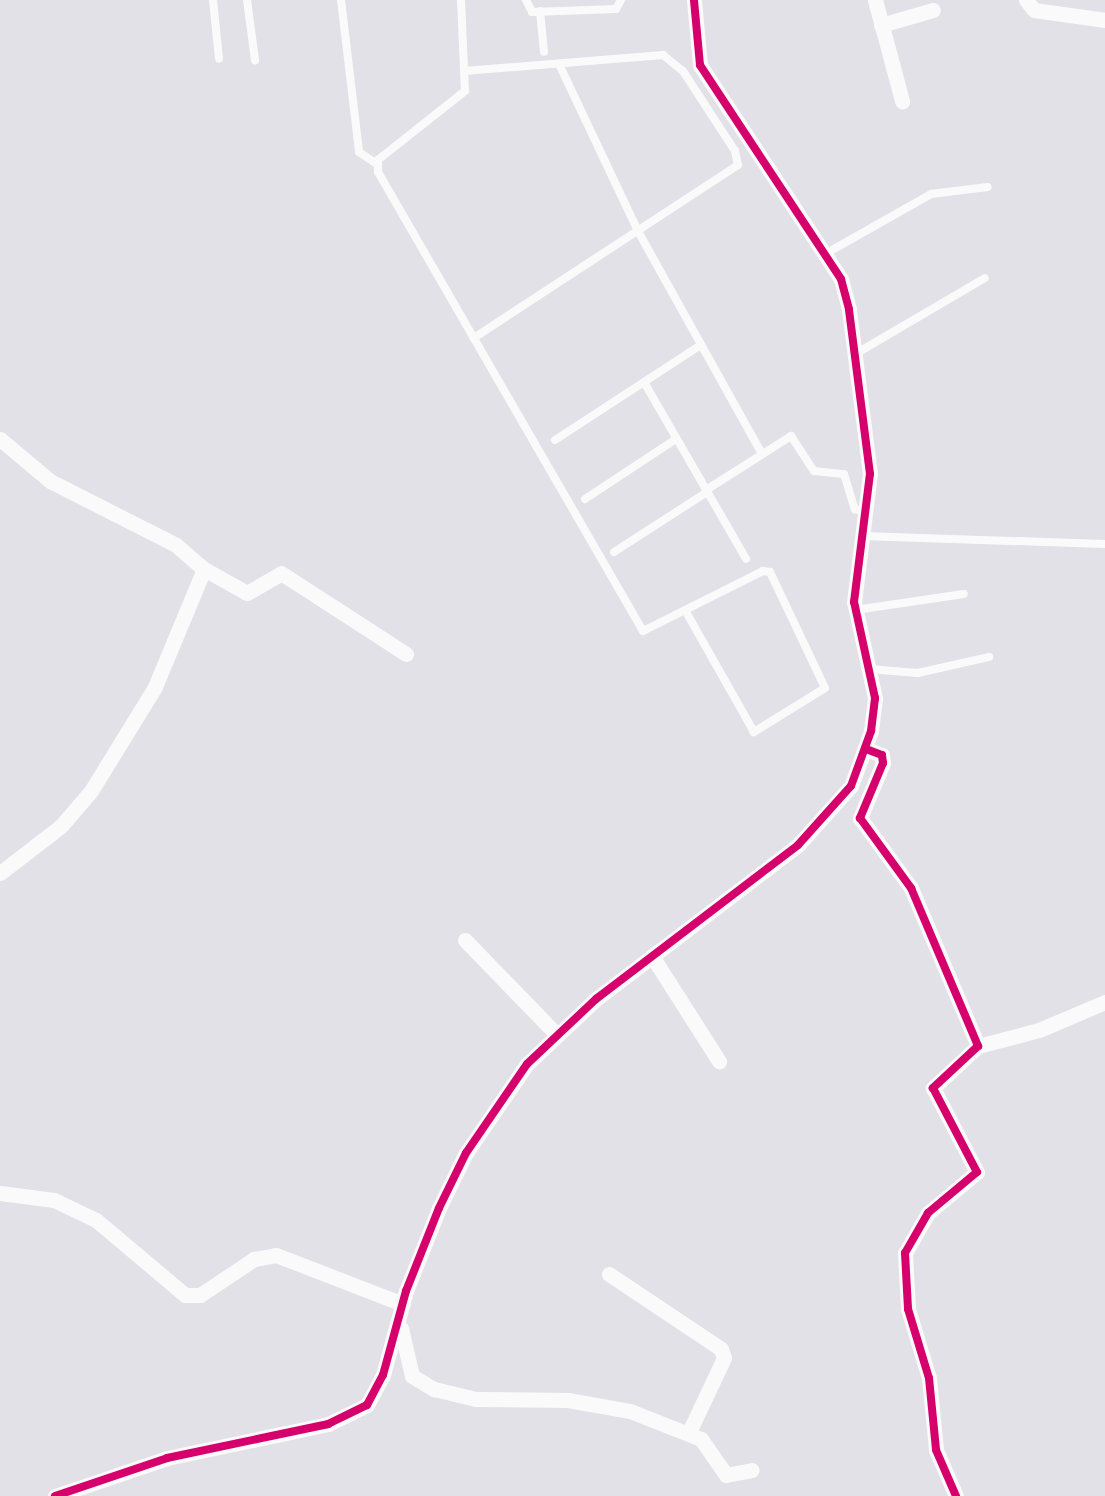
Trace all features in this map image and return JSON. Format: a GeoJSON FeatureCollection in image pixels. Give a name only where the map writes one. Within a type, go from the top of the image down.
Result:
{"type":"FeatureCollection","features":[{"type":"Feature","properties":{"kind":"street"},"geometry":{"type":"LineString","coordinates":[[55,1496],[167,1458],[346,1417],[367,1406],[376,1390],[400,1326],[403,1304],[430,1228],[466,1153],[555,1033],[817,828],[851,786],[866,748],[875,698],[855,610],[862,536],[868,513],[867,423],[857,353],[841,279],[742,136],[700,65],[694,0]]}},
{"type":"Feature","properties":{"kind":"street"},"geometry":{"type":"LineString","coordinates":[[875,0],[902,101]]}},
{"type":"Feature","properties":{"kind":"street"},"geometry":{"type":"LineString","coordinates":[[1026,0],[1034,10],[1105,20]]}},
{"type":"Feature","properties":{"kind":"street"},"geometry":{"type":"LineString","coordinates":[[881,25],[933,10]]}},
{"type":"Feature","properties":{"kind":"street"},"geometry":{"type":"LineString","coordinates":[[0,438],[50,481],[176,545],[204,569],[247,593],[281,573],[406,654]]}},
{"type":"Feature","properties":{"kind":"street"},"geometry":{"type":"LineString","coordinates":[[0,873],[61,826],[91,791],[155,687],[204,569]]}},
{"type":"Feature","properties":{"kind":"street"},"geometry":{"type":"LineString","coordinates":[[866,748],[882,755],[883,763],[860,818],[911,888],[978,1047]]}},
{"type":"Feature","properties":{"kind":"street"},"geometry":{"type":"LineString","coordinates":[[465,940],[555,1033]]}},
{"type":"Feature","properties":{"kind":"street"},"geometry":{"type":"LineString","coordinates":[[652,956],[719,1060]]}},
{"type":"Feature","properties":{"kind":"street"},"geometry":{"type":"LineString","coordinates":[[956,1496],[936,1450],[929,1378],[908,1309],[905,1253],[928,1213],[977,1172],[933,1088],[978,1047],[1040,1030],[1105,1002]]}},
{"type":"Feature","properties":{"kind":"street"},"geometry":{"type":"LineString","coordinates":[[0,1193],[54,1200],[96,1220],[184,1295],[200,1296],[254,1259],[276,1255],[403,1304]]}},
{"type":"Feature","properties":{"kind":"street"},"geometry":{"type":"LineString","coordinates":[[609,1274],[721,1348],[724,1358],[689,1432]]}},
{"type":"Feature","properties":{"kind":"street"},"geometry":{"type":"LineString","coordinates":[[400,1326],[412,1376],[444,1393],[476,1399],[568,1400],[630,1411],[689,1432],[701,1439],[726,1475],[752,1470]]}},
{"type":"Feature","properties":{"kind":"lane"},"geometry":{"type":"LineString","coordinates":[[213,0],[219,59]]}},
{"type":"Feature","properties":{"kind":"lane"},"geometry":{"type":"LineString","coordinates":[[247,0],[255,60]]}},
{"type":"Feature","properties":{"kind":"lane"},"geometry":{"type":"LineString","coordinates":[[341,0],[359,152],[378,165],[474,338],[643,631],[685,610],[770,572],[825,688],[754,732],[685,610]]}},
{"type":"Feature","properties":{"kind":"lane"},"geometry":{"type":"LineString","coordinates":[[378,165],[462,99],[465,71],[461,0]]}},
{"type":"Feature","properties":{"kind":"lane"},"geometry":{"type":"LineString","coordinates":[[526,0],[532,12],[616,9],[621,0]]}},
{"type":"Feature","properties":{"kind":"lane"},"geometry":{"type":"LineString","coordinates":[[540,11],[544,52]]}},
{"type":"Feature","properties":{"kind":"lane"},"geometry":{"type":"LineString","coordinates":[[465,71],[663,55],[672,59],[735,151],[738,165],[726,178],[474,338]]}},
{"type":"Feature","properties":{"kind":"lane"},"geometry":{"type":"LineString","coordinates":[[560,64],[639,233],[762,454]]}},
{"type":"Feature","properties":{"kind":"lane"},"geometry":{"type":"LineString","coordinates":[[825,254],[931,194],[988,187]]}},
{"type":"Feature","properties":{"kind":"lane"},"geometry":{"type":"LineString","coordinates":[[857,353],[985,278]]}},
{"type":"Feature","properties":{"kind":"lane"},"geometry":{"type":"LineString","coordinates":[[555,440],[701,345]]}},
{"type":"Feature","properties":{"kind":"lane"},"geometry":{"type":"LineString","coordinates":[[644,382],[746,559]]}},
{"type":"Feature","properties":{"kind":"lane"},"geometry":{"type":"LineString","coordinates":[[614,552],[791,436],[814,471],[844,474],[855,509],[868,513]]}},
{"type":"Feature","properties":{"kind":"lane"},"geometry":{"type":"LineString","coordinates":[[585,499],[676,439]]}},
{"type":"Feature","properties":{"kind":"lane"},"geometry":{"type":"LineString","coordinates":[[862,536],[1105,544]]}},
{"type":"Feature","properties":{"kind":"lane"},"geometry":{"type":"LineString","coordinates":[[855,610],[964,594]]}},
{"type":"Feature","properties":{"kind":"lane"},"geometry":{"type":"LineString","coordinates":[[870,669],[918,673],[989,657]]}},
{"type":"Feature","properties":{"kind":"cycle path"},"geometry":{"type":"LineString","coordinates":[[55,1496],[167,1458],[328,1424],[367,1405],[383,1375],[406,1291],[439,1208],[466,1153],[527,1064],[596,999],[798,845],[851,786],[871,731],[875,698],[854,602],[870,474],[849,309],[841,279],[700,65],[694,0]]}},
{"type":"Feature","properties":{"kind":"cycle path"},"geometry":{"type":"LineString","coordinates":[[866,749],[882,755],[883,763],[860,818],[911,888],[978,1046],[933,1088],[977,1172],[928,1213],[905,1253],[908,1309],[929,1378],[936,1450],[956,1496]]}}]}
